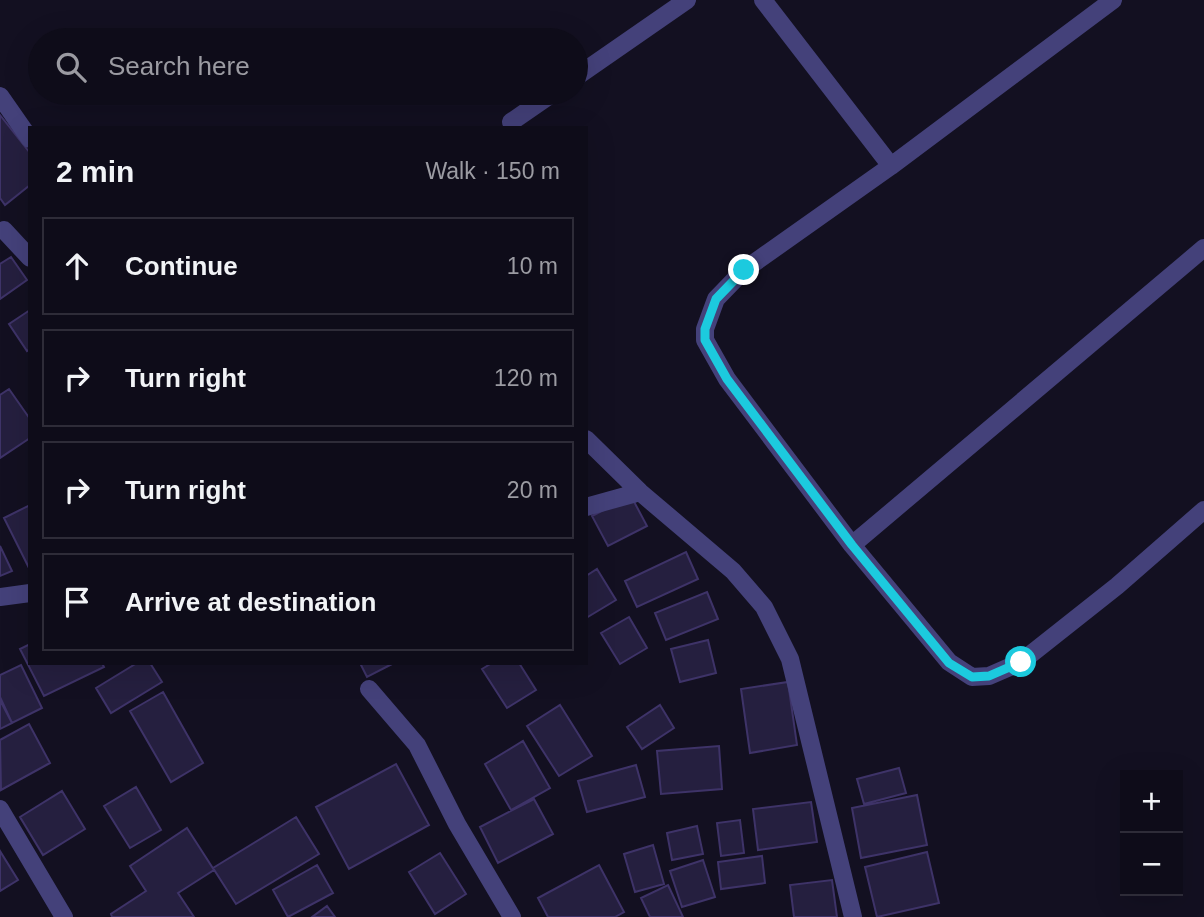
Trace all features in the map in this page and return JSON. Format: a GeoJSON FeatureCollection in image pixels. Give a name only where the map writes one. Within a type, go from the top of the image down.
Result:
{"type":"FeatureCollection","features":[{"type":"Feature","properties":{"kind":"street"},"geometry":{"type":"LineString","coordinates":[[588,69],[687,0]]}},
{"type":"Feature","properties":{"kind":"street"},"geometry":{"type":"LineString","coordinates":[[763,0],[891,166]]}},
{"type":"Feature","properties":{"kind":"street"},"geometry":{"type":"LineString","coordinates":[[1113,0],[891,166],[744,270],[716,299],[705,329],[705,340],[727,379],[852,545],[949,663],[972,677],[989,676],[1021,662],[1116,586],[1204,510]]}},
{"type":"Feature","properties":{"kind":"street"},"geometry":{"type":"LineString","coordinates":[[0,96],[28,136]]}},
{"type":"Feature","properties":{"kind":"street"},"geometry":{"type":"LineString","coordinates":[[511,122],[536,105]]}},
{"type":"Feature","properties":{"kind":"street"},"geometry":{"type":"LineString","coordinates":[[4,230],[28,256]]}},
{"type":"Feature","properties":{"kind":"street"},"geometry":{"type":"LineString","coordinates":[[852,545],[1204,248]]}},
{"type":"Feature","properties":{"kind":"street"},"geometry":{"type":"LineString","coordinates":[[588,441],[640,492],[733,571],[764,607],[790,659],[853,917]]}},
{"type":"Feature","properties":{"kind":"street"},"geometry":{"type":"LineString","coordinates":[[588,506],[640,492]]}},
{"type":"Feature","properties":{"kind":"street"},"geometry":{"type":"LineString","coordinates":[[0,597],[28,593]]}},
{"type":"Feature","properties":{"kind":"street"},"geometry":{"type":"LineString","coordinates":[[369,690],[417,745],[457,824],[512,917]]}},
{"type":"Feature","properties":{"kind":"street"},"geometry":{"type":"LineString","coordinates":[[0,809],[64,917]]}},
{"type":"Feature","properties":{"kind":"building"},"geometry":{"type":"Polygon","coordinates":[[[0,115],[28,150],[28,187],[5,205],[0,198],[0,115]]]}},
{"type":"Feature","properties":{"kind":"building"},"geometry":{"type":"Polygon","coordinates":[[[11,257],[27,280],[0,299],[0,264],[11,257]]]}},
{"type":"Feature","properties":{"kind":"building"},"geometry":{"type":"Polygon","coordinates":[[[28,311],[28,350],[27,351],[9,324],[28,311]]]}},
{"type":"Feature","properties":{"kind":"building"},"geometry":{"type":"Polygon","coordinates":[[[9,389],[28,416],[28,439],[0,458],[0,395],[9,389]]]}},
{"type":"Feature","properties":{"kind":"building"},"geometry":{"type":"Polygon","coordinates":[[[631,496],[647,526],[608,546],[592,516],[631,496]]]}},
{"type":"Feature","properties":{"kind":"building"},"geometry":{"type":"Polygon","coordinates":[[[28,506],[28,566],[4,518],[28,506]]]}},
{"type":"Feature","properties":{"kind":"building"},"geometry":{"type":"Polygon","coordinates":[[[0,546],[12,571],[0,576],[0,546]]]}},
{"type":"Feature","properties":{"kind":"building"},"geometry":{"type":"Polygon","coordinates":[[[686,552],[698,579],[637,607],[625,581],[686,552]]]}},
{"type":"Feature","properties":{"kind":"building"},"geometry":{"type":"Polygon","coordinates":[[[597,569],[616,600],[588,617],[588,575],[597,569]]]}},
{"type":"Feature","properties":{"kind":"building"},"geometry":{"type":"Polygon","coordinates":[[[707,592],[718,619],[666,640],[655,613],[707,592]]]}},
{"type":"Feature","properties":{"kind":"building"},"geometry":{"type":"Polygon","coordinates":[[[629,617],[647,648],[620,664],[601,633],[629,617]]]}},
{"type":"Feature","properties":{"kind":"building"},"geometry":{"type":"Polygon","coordinates":[[[708,640],[716,673],[680,682],[671,649],[708,640]]]}},
{"type":"Feature","properties":{"kind":"building"},"geometry":{"type":"Polygon","coordinates":[[[28,645],[28,665],[20,649],[28,645]]]}},
{"type":"Feature","properties":{"kind":"building"},"geometry":{"type":"Polygon","coordinates":[[[21,665],[42,708],[12,723],[0,697],[0,675],[21,665]]]}},
{"type":"Feature","properties":{"kind":"building"},"geometry":{"type":"Polygon","coordinates":[[[28,665],[103,665],[104,667],[44,696],[28,665]]]}},
{"type":"Feature","properties":{"kind":"building"},"geometry":{"type":"Polygon","coordinates":[[[134,665],[151,665],[162,682],[111,713],[96,688],[134,665]]]}},
{"type":"Feature","properties":{"kind":"building"},"geometry":{"type":"Polygon","coordinates":[[[361,665],[390,665],[367,677],[361,665]]]}},
{"type":"Feature","properties":{"kind":"building"},"geometry":{"type":"Polygon","coordinates":[[[489,665],[520,665],[536,690],[507,708],[482,669],[489,665]]]}},
{"type":"Feature","properties":{"kind":"building"},"geometry":{"type":"Polygon","coordinates":[[[788,682],[797,745],[750,753],[741,689],[788,682]]]}},
{"type":"Feature","properties":{"kind":"building"},"geometry":{"type":"Polygon","coordinates":[[[163,692],[203,763],[171,782],[130,711],[163,692]]]}},
{"type":"Feature","properties":{"kind":"building"},"geometry":{"type":"Polygon","coordinates":[[[0,700],[12,723],[0,729],[0,700]]]}},
{"type":"Feature","properties":{"kind":"building"},"geometry":{"type":"Polygon","coordinates":[[[560,705],[592,756],[559,776],[527,726],[560,705]]]}},
{"type":"Feature","properties":{"kind":"building"},"geometry":{"type":"Polygon","coordinates":[[[660,705],[674,728],[642,749],[627,727],[660,705]]]}},
{"type":"Feature","properties":{"kind":"building"},"geometry":{"type":"Polygon","coordinates":[[[29,724],[50,763],[1,790],[0,740],[29,724]]]}},
{"type":"Feature","properties":{"kind":"building"},"geometry":{"type":"Polygon","coordinates":[[[523,741],[550,788],[511,810],[485,764],[523,741]]]}},
{"type":"Feature","properties":{"kind":"building"},"geometry":{"type":"Polygon","coordinates":[[[719,746],[722,789],[661,794],[657,751],[719,746]]]}},
{"type":"Feature","properties":{"kind":"building"},"geometry":{"type":"Polygon","coordinates":[[[396,764],[429,825],[349,869],[316,807],[396,764]]]}},
{"type":"Feature","properties":{"kind":"building"},"geometry":{"type":"Polygon","coordinates":[[[636,765],[645,797],[587,812],[578,781],[636,765]]]}},
{"type":"Feature","properties":{"kind":"building"},"geometry":{"type":"Polygon","coordinates":[[[899,768],[906,793],[864,804],[857,779],[899,768]]]}},
{"type":"Feature","properties":{"kind":"building"},"geometry":{"type":"Polygon","coordinates":[[[136,787],[161,830],[130,848],[104,806],[136,787]]]}},
{"type":"Feature","properties":{"kind":"building"},"geometry":{"type":"Polygon","coordinates":[[[62,791],[85,829],[43,855],[20,817],[62,791]]]}},
{"type":"Feature","properties":{"kind":"building"},"geometry":{"type":"Polygon","coordinates":[[[917,795],[927,845],[861,858],[852,808],[917,795]]]}},
{"type":"Feature","properties":{"kind":"building"},"geometry":{"type":"Polygon","coordinates":[[[534,799],[553,834],[498,863],[480,827],[534,799]]]}},
{"type":"Feature","properties":{"kind":"building"},"geometry":{"type":"Polygon","coordinates":[[[811,802],[817,842],[758,850],[753,809],[811,802]]]}},
{"type":"Feature","properties":{"kind":"building"},"geometry":{"type":"Polygon","coordinates":[[[296,817],[319,854],[236,904],[213,868],[296,817]]]}},
{"type":"Feature","properties":{"kind":"building"},"geometry":{"type":"Polygon","coordinates":[[[740,820],[744,853],[721,856],[717,823],[740,820]]]}},
{"type":"Feature","properties":{"kind":"building"},"geometry":{"type":"Polygon","coordinates":[[[697,826],[703,854],[672,860],[667,833],[697,826]]]}},
{"type":"Feature","properties":{"kind":"building"},"geometry":{"type":"Polygon","coordinates":[[[187,828],[214,870],[178,893],[194,917],[112,917],[111,914],[146,891],[130,866],[187,828]]]}},
{"type":"Feature","properties":{"kind":"building"},"geometry":{"type":"Polygon","coordinates":[[[653,845],[664,884],[635,892],[624,854],[653,845]]]}},
{"type":"Feature","properties":{"kind":"building"},"geometry":{"type":"Polygon","coordinates":[[[0,851],[18,880],[0,891],[0,851]]]}},
{"type":"Feature","properties":{"kind":"building"},"geometry":{"type":"Polygon","coordinates":[[[927,852],[939,903],[877,917],[865,867],[927,852]]]}},
{"type":"Feature","properties":{"kind":"building"},"geometry":{"type":"Polygon","coordinates":[[[440,853],[466,894],[435,914],[409,872],[440,853]]]}},
{"type":"Feature","properties":{"kind":"building"},"geometry":{"type":"Polygon","coordinates":[[[762,856],[765,883],[721,889],[718,862],[762,856]]]}},
{"type":"Feature","properties":{"kind":"building"},"geometry":{"type":"Polygon","coordinates":[[[703,860],[715,897],[682,907],[670,871],[703,860]]]}},
{"type":"Feature","properties":{"kind":"building"},"geometry":{"type":"Polygon","coordinates":[[[317,865],[333,893],[288,917],[273,890],[317,865]]]}},
{"type":"Feature","properties":{"kind":"building"},"geometry":{"type":"Polygon","coordinates":[[[599,865],[624,912],[615,917],[548,917],[538,898],[599,865]]]}},
{"type":"Feature","properties":{"kind":"building"},"geometry":{"type":"Polygon","coordinates":[[[832,880],[837,917],[794,917],[790,885],[832,880]]]}},
{"type":"Feature","properties":{"kind":"building"},"geometry":{"type":"Polygon","coordinates":[[[668,885],[683,917],[650,917],[641,898],[668,885]]]}},
{"type":"Feature","properties":{"kind":"building"},"geometry":{"type":"Polygon","coordinates":[[[327,906],[335,917],[312,917],[327,906]]]}},
{"type":"Feature","properties":{"kind":"route"},"geometry":{"type":"LineString","coordinates":[[744,270],[716,299],[705,329],[705,340],[727,379],[852,545],[949,663],[972,677],[989,676],[1021,662]]}}]}
